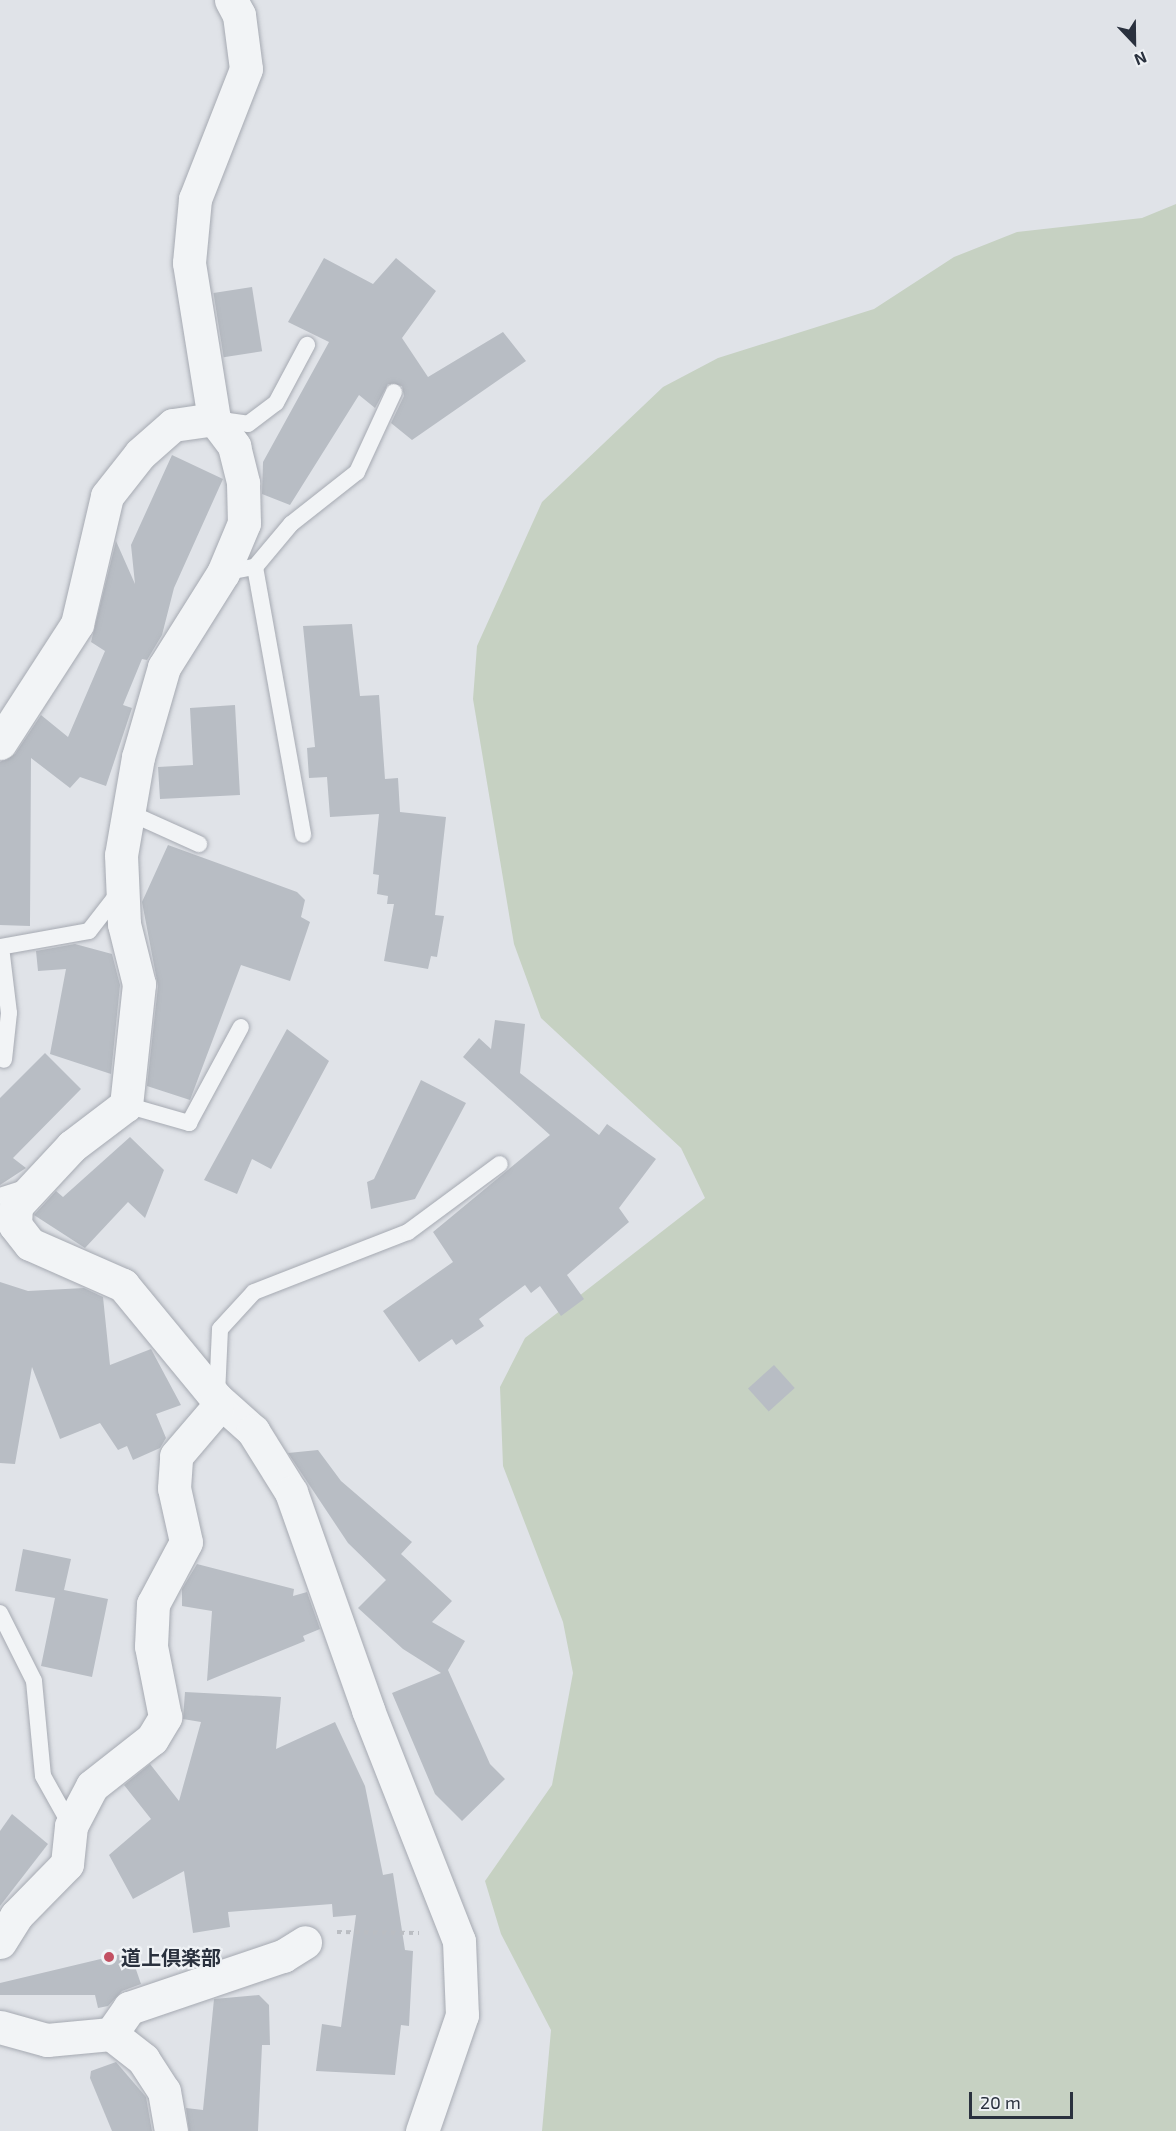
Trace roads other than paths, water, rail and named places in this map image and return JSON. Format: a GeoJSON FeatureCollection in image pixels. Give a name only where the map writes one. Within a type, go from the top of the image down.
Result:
{"type":"FeatureCollection","features":[{"type":"Feature","properties":{"kind":"street"},"geometry":{"type":"LineString","coordinates":[[231,0],[239,15],[246,69],[195,199],[189,263],[214,419],[234,446],[243,483],[244,523],[239,570],[164,667],[128,812],[123,888],[124,924],[139,984],[126,1105],[72,1146],[16,1206],[15,1225],[30,1244],[123,1285],[216,1398],[253,1431],[291,1492],[376,1732],[459,1941],[462,2015],[422,2131]]}},
{"type":"Feature","properties":{"kind":"street"},"geometry":{"type":"LineString","coordinates":[[0,743],[77,624],[107,496],[140,453],[173,425],[214,419]]}},
{"type":"Feature","properties":{"kind":"street"},"geometry":{"type":"LineString","coordinates":[[0,1942],[16,1916],[67,1864],[71,1826],[92,1786],[152,1739],[165,1717],[151,1646],[153,1604],[186,1542],[174,1488],[176,1456],[217,1408],[216,1398]]}},
{"type":"Feature","properties":{"kind":"street"},"geometry":{"type":"LineString","coordinates":[[111,2034],[129,2008],[283,1956],[305,1942]]}},
{"type":"Feature","properties":{"kind":"street"},"geometry":{"type":"LineString","coordinates":[[0,2026],[47,2040],[111,2034],[143,2058],[164,2091],[171,2131]]}},
{"type":"Feature","properties":{"kind":"lane"},"geometry":{"type":"LineString","coordinates":[[214,419],[248,423],[276,403],[307,345]]}},
{"type":"Feature","properties":{"kind":"lane"},"geometry":{"type":"LineString","coordinates":[[303,835],[239,570],[291,524],[357,472],[394,392]]}},
{"type":"Feature","properties":{"kind":"lane"},"geometry":{"type":"LineString","coordinates":[[128,812],[199,844]]}},
{"type":"Feature","properties":{"kind":"lane"},"geometry":{"type":"LineString","coordinates":[[4,1060],[9,1013],[1,947],[89,931],[123,888]]}},
{"type":"Feature","properties":{"kind":"lane"},"geometry":{"type":"LineString","coordinates":[[126,1105],[189,1123],[241,1027]]}},
{"type":"Feature","properties":{"kind":"lane"},"geometry":{"type":"LineString","coordinates":[[216,1398],[220,1329],[254,1292],[317,1263],[408,1232],[500,1164]]}},
{"type":"Feature","properties":{"kind":"lane"},"geometry":{"type":"LineString","coordinates":[[0,1196],[38,1183]]}},
{"type":"Feature","properties":{"kind":"lane"},"geometry":{"type":"LineString","coordinates":[[0,1613],[33,1681],[43,1776],[71,1826]]}},
{"type":"Feature","properties":{"kind":"place","name":"道上倶楽部"},"geometry":{"type":"Point","coordinates":[109,1957]}}]}
